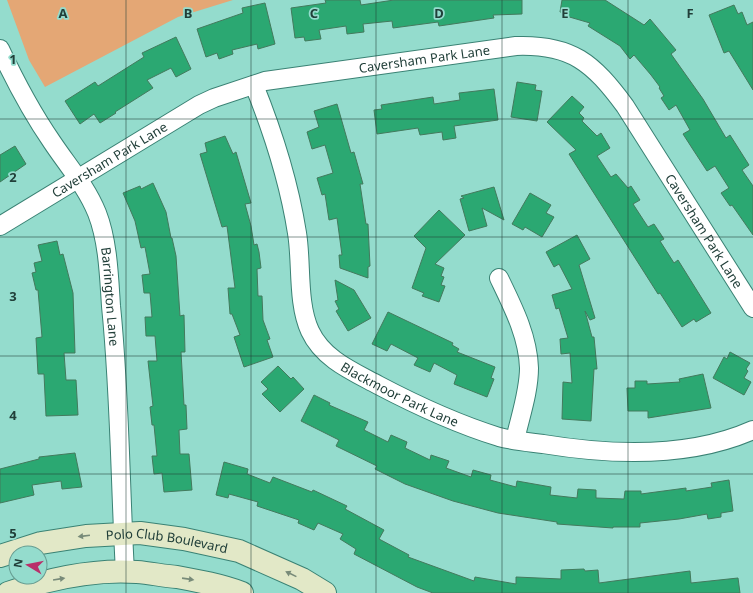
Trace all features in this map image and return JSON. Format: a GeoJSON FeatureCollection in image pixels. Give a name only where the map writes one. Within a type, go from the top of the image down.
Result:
{"type":"FeatureCollection","features":[{"type":"Feature","properties":{"kind":"street","name":"Caversham Park Lane"},"geometry":{"type":"LineString","coordinates":[[0,226],[199,105],[254,84],[341,70],[516,46],[536,45],[569,54],[593,67],[606,81],[625,106],[753,308]]}},
{"type":"Feature","properties":{"kind":"street","name":"Barrington Lane"},"geometry":{"type":"LineString","coordinates":[[0,49],[16,83],[51,141],[79,178],[91,198],[98,215],[108,271],[114,331],[125,572]]}},
{"type":"Feature","properties":{"kind":"street","name":"Blackmoor Park Lane"},"geometry":{"type":"LineString","coordinates":[[254,84],[268,118],[291,200],[297,235],[304,309],[309,330],[322,351],[338,363],[398,396],[452,420],[515,440],[577,450],[613,452],[655,451],[708,444],[733,438],[753,430]]}},
{"type":"Feature","properties":{"kind":"street"},"geometry":{"type":"LineString","coordinates":[[500,278],[517,314],[528,354],[528,384],[515,440]]}},
{"type":"Feature","properties":{"kind":"street","name":"Polo Club Boulevard"},"geometry":{"type":"LineString","coordinates":[[0,556],[41,543],[86,536],[140,533],[184,539],[240,551],[302,579],[325,593]]}},
{"type":"Feature","properties":{"kind":"street"},"geometry":{"type":"LineString","coordinates":[[8,593],[49,580],[90,574],[125,572],[137,572],[196,580],[242,593]]}},
{"type":"Feature","properties":{"kind":"shaded area"},"geometry":{"type":"Polygon","coordinates":[[[7,0],[233,0],[178,17],[45,87],[29,60],[7,0]]]}},
{"type":"Feature","properties":{"kind":"building"},"geometry":{"type":"Polygon","coordinates":[[[325,0],[360,0],[361,5],[394,0],[522,0],[522,14],[493,15],[494,18],[439,26],[438,22],[393,28],[392,21],[363,24],[364,32],[347,34],[346,26],[319,30],[321,39],[305,41],[304,37],[295,38],[291,8],[326,3],[325,0]]]}},
{"type":"Feature","properties":{"kind":"building"},"geometry":{"type":"Polygon","coordinates":[[[562,0],[605,0],[644,25],[650,19],[676,50],[671,54],[703,99],[726,138],[730,135],[749,165],[742,170],[753,186],[753,235],[732,205],[730,206],[721,193],[729,188],[715,166],[707,171],[683,134],[690,130],[676,105],[669,110],[661,98],[664,96],[659,88],[660,87],[634,55],[630,59],[620,46],[588,26],[590,23],[566,16],[567,14],[560,12],[562,0]]]}},
{"type":"Feature","properties":{"kind":"building"},"geometry":{"type":"Polygon","coordinates":[[[265,3],[275,44],[258,49],[257,44],[232,50],[233,54],[219,59],[217,53],[206,57],[197,29],[243,13],[242,8],[265,3]]]}},
{"type":"Feature","properties":{"kind":"building"},"geometry":{"type":"Polygon","coordinates":[[[734,5],[738,14],[742,12],[747,25],[753,22],[753,90],[729,51],[724,53],[709,15],[734,5]]]}},
{"type":"Feature","properties":{"kind":"building"},"geometry":{"type":"Polygon","coordinates":[[[176,37],[191,69],[176,77],[171,68],[147,80],[153,88],[100,123],[94,114],[80,124],[65,101],[95,82],[98,86],[144,57],[142,53],[176,37]]]}},
{"type":"Feature","properties":{"kind":"building"},"geometry":{"type":"Polygon","coordinates":[[[517,82],[536,85],[535,90],[542,91],[537,121],[511,117],[517,82]]]}},
{"type":"Feature","properties":{"kind":"building"},"geometry":{"type":"Polygon","coordinates":[[[494,89],[498,120],[454,126],[456,138],[443,140],[442,132],[420,135],[418,128],[377,134],[374,110],[382,109],[381,105],[433,97],[434,104],[460,100],[459,93],[494,89]]]}},
{"type":"Feature","properties":{"kind":"building"},"geometry":{"type":"Polygon","coordinates":[[[572,96],[584,107],[579,113],[584,118],[582,121],[597,136],[601,133],[610,148],[597,156],[611,177],[616,174],[628,188],[631,186],[640,200],[633,204],[648,227],[654,224],[664,239],[660,241],[674,263],[678,260],[711,313],[696,322],[694,319],[682,327],[660,293],[658,294],[569,154],[576,150],[547,122],[572,96]]]}},
{"type":"Feature","properties":{"kind":"building"},"geometry":{"type":"Polygon","coordinates":[[[337,104],[351,153],[354,152],[363,184],[360,184],[366,224],[368,224],[370,266],[368,267],[368,278],[340,268],[339,255],[342,255],[337,218],[329,220],[325,194],[322,195],[317,178],[333,173],[325,145],[312,149],[307,132],[319,127],[314,111],[337,104]]]}},
{"type":"Feature","properties":{"kind":"building"},"geometry":{"type":"Polygon","coordinates":[[[225,136],[233,154],[236,152],[251,203],[245,204],[254,245],[257,244],[259,252],[261,268],[257,269],[258,296],[262,296],[263,320],[270,339],[267,340],[273,357],[244,367],[234,337],[240,335],[232,314],[230,314],[228,288],[235,288],[227,226],[222,227],[200,154],[207,152],[205,143],[225,136]]]}},
{"type":"Feature","properties":{"kind":"building"},"geometry":{"type":"Polygon","coordinates":[[[15,146],[26,164],[0,182],[0,155],[15,146]]]}},
{"type":"Feature","properties":{"kind":"building"},"geometry":{"type":"Polygon","coordinates":[[[153,183],[166,212],[176,256],[180,316],[184,315],[185,352],[181,352],[187,429],[179,430],[180,454],[189,454],[192,490],[164,492],[162,473],[154,474],[152,456],[157,456],[154,425],[152,425],[150,407],[153,406],[148,361],[157,361],[155,336],[146,336],[145,317],[152,317],[150,293],[144,293],[142,275],[150,274],[145,247],[141,248],[135,221],[123,193],[140,186],[141,189],[153,183]]]}},
{"type":"Feature","properties":{"kind":"building"},"geometry":{"type":"Polygon","coordinates":[[[494,187],[504,220],[482,208],[487,226],[469,231],[460,199],[464,198],[461,196],[494,187]]]}},
{"type":"Feature","properties":{"kind":"building"},"geometry":{"type":"Polygon","coordinates":[[[530,193],[551,205],[546,213],[554,217],[542,237],[525,227],[523,230],[512,224],[530,193]]]}},
{"type":"Feature","properties":{"kind":"building"},"geometry":{"type":"Polygon","coordinates":[[[439,210],[465,235],[435,264],[444,268],[441,276],[444,277],[441,285],[445,286],[439,302],[422,296],[424,293],[412,288],[426,248],[414,236],[439,210]]]}},
{"type":"Feature","properties":{"kind":"building"},"geometry":{"type":"Polygon","coordinates":[[[577,235],[590,259],[579,265],[595,318],[590,320],[585,311],[592,337],[594,337],[597,369],[594,369],[591,421],[562,419],[563,382],[572,383],[570,353],[561,354],[560,339],[568,338],[559,308],[556,309],[552,295],[572,289],[559,264],[554,267],[546,252],[577,235]]]}},
{"type":"Feature","properties":{"kind":"building"},"geometry":{"type":"Polygon","coordinates":[[[57,241],[60,255],[63,254],[73,293],[75,353],[64,353],[66,380],[76,380],[78,415],[46,416],[44,374],[38,374],[36,338],[42,337],[38,290],[36,290],[32,273],[36,272],[34,263],[42,261],[38,245],[57,241]]]}},
{"type":"Feature","properties":{"kind":"building"},"geometry":{"type":"Polygon","coordinates":[[[335,280],[354,290],[371,318],[348,331],[336,311],[339,309],[335,301],[338,300],[335,280]]]}},
{"type":"Feature","properties":{"kind":"building"},"geometry":{"type":"Polygon","coordinates":[[[388,312],[453,343],[452,345],[459,349],[457,352],[495,367],[491,378],[494,379],[487,397],[454,384],[457,375],[434,363],[430,372],[414,365],[418,358],[391,344],[387,351],[372,344],[388,312]]]}},
{"type":"Feature","properties":{"kind":"building"},"geometry":{"type":"Polygon","coordinates":[[[730,352],[750,363],[746,369],[748,371],[744,378],[751,382],[744,395],[713,378],[724,357],[727,359],[730,352]]]}},
{"type":"Feature","properties":{"kind":"building"},"geometry":{"type":"Polygon","coordinates":[[[278,366],[291,379],[293,377],[304,389],[280,412],[262,394],[268,389],[261,382],[278,366]]]}},
{"type":"Feature","properties":{"kind":"building"},"geometry":{"type":"Polygon","coordinates":[[[703,374],[711,408],[648,418],[648,411],[628,411],[627,388],[635,388],[635,381],[647,381],[647,384],[680,382],[679,379],[703,374]]]}},
{"type":"Feature","properties":{"kind":"building"},"geometry":{"type":"Polygon","coordinates":[[[314,395],[330,403],[329,405],[368,422],[364,430],[388,442],[391,435],[407,442],[405,448],[430,460],[431,455],[449,461],[446,468],[471,477],[473,470],[491,475],[490,480],[516,487],[517,481],[551,487],[550,495],[577,498],[578,489],[596,490],[596,498],[624,499],[625,491],[641,491],[641,494],[686,488],[686,491],[712,487],[711,483],[729,480],[733,511],[721,513],[721,517],[708,519],[707,514],[679,519],[640,523],[640,527],[613,528],[557,524],[557,522],[498,513],[453,501],[405,484],[375,469],[377,466],[336,446],[339,440],[301,421],[314,395]]]}},
{"type":"Feature","properties":{"kind":"building"},"geometry":{"type":"Polygon","coordinates":[[[75,453],[82,487],[62,489],[61,481],[32,485],[34,495],[0,503],[0,469],[39,459],[39,457],[75,453]]]}},
{"type":"Feature","properties":{"kind":"building"},"geometry":{"type":"Polygon","coordinates":[[[224,462],[248,469],[247,474],[270,483],[273,477],[312,492],[313,490],[347,506],[345,509],[384,530],[379,539],[409,555],[408,557],[474,581],[475,577],[516,584],[516,577],[561,579],[561,570],[584,569],[585,571],[598,570],[599,583],[690,571],[691,583],[738,578],[740,593],[433,593],[417,587],[354,554],[356,549],[340,539],[343,534],[318,523],[314,530],[298,523],[299,520],[257,506],[258,502],[229,494],[228,498],[216,495],[224,462]]]}}]}
